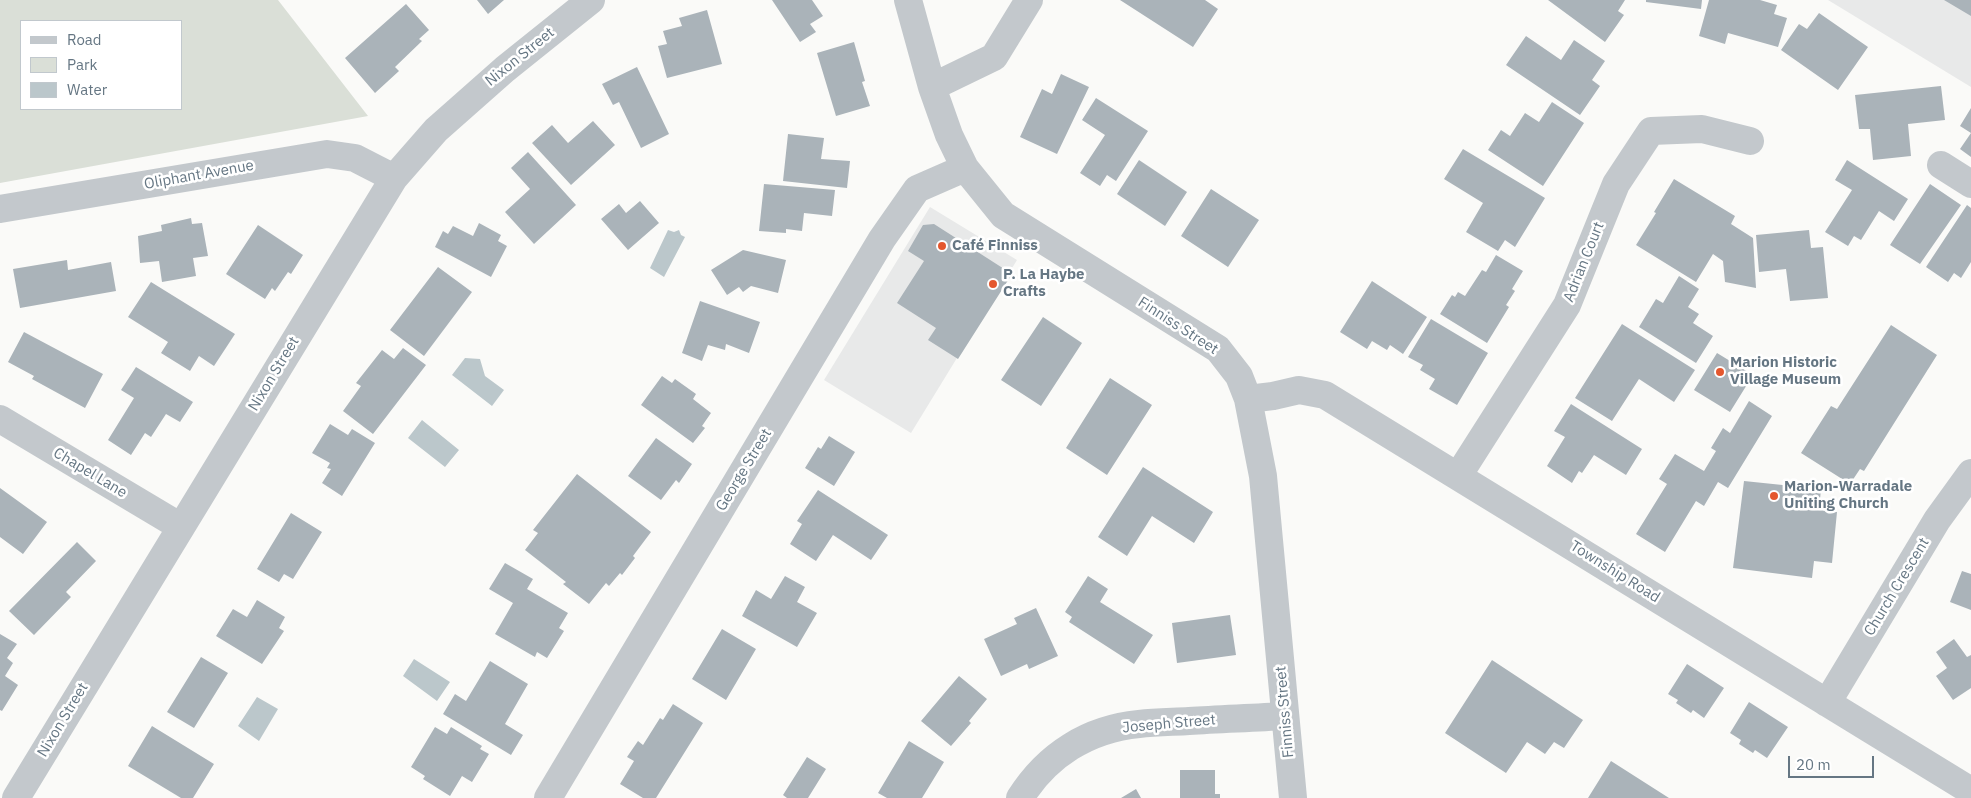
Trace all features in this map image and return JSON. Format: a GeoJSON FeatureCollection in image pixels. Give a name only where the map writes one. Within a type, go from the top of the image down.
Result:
{"type":"FeatureCollection","features":[{"type":"Feature","properties":{"kind":"street","name":"Nixon Street"},"geometry":{"type":"LineString","coordinates":[[16,798],[394,178],[436,130],[505,69],[591,0]]}},
{"type":"Feature","properties":{"kind":"street","name":"Finniss Street"},"geometry":{"type":"LineString","coordinates":[[908,0],[932,87],[949,135],[965,168],[1003,215],[1218,349],[1239,376],[1248,399],[1263,476],[1293,798]]}},
{"type":"Feature","properties":{"kind":"street"},"geometry":{"type":"LineString","coordinates":[[932,87],[994,57],[1029,0]]}},
{"type":"Feature","properties":{"kind":"street","name":"Adrian Court"},"geometry":{"type":"LineString","coordinates":[[1458,476],[1567,305],[1616,184],[1651,130],[1702,129],[1750,141]]}},
{"type":"Feature","properties":{"kind":"street","name":"Oliphant Avenue"},"geometry":{"type":"LineString","coordinates":[[0,209],[327,154],[355,158],[394,178]]}},
{"type":"Feature","properties":{"kind":"street"},"geometry":{"type":"LineString","coordinates":[[1942,165],[1971,184]]}},
{"type":"Feature","properties":{"kind":"street","name":"George Street"},"geometry":{"type":"LineString","coordinates":[[548,798],[882,239],[917,189],[965,168]]}},
{"type":"Feature","properties":{"kind":"street","name":"Township Road"},"geometry":{"type":"LineString","coordinates":[[1248,399],[1299,390],[1325,395],[1971,791]]}},
{"type":"Feature","properties":{"kind":"street","name":"Chapel Lane"},"geometry":{"type":"LineString","coordinates":[[0,419],[181,527]]}},
{"type":"Feature","properties":{"kind":"street","name":"Church Crescent"},"geometry":{"type":"LineString","coordinates":[[1827,702],[1937,520],[1971,473]]}},
{"type":"Feature","properties":{"kind":"street","name":"Joseph Street"},"geometry":{"type":"LineString","coordinates":[[1020,798],[1030,782],[1048,762],[1075,744],[1104,731],[1138,724],[1285,716]]}},
{"type":"Feature","properties":{"kind":"shaded area"},"geometry":{"type":"Polygon","coordinates":[[[1828,0],[1971,0],[1971,87],[1828,0]]]}},
{"type":"Feature","properties":{"kind":"shaded area"},"geometry":{"type":"Polygon","coordinates":[[[930,207],[1017,260],[911,433],[824,380],[930,207]]]}},
{"type":"Feature","properties":{"kind":"green space"},"geometry":{"type":"Polygon","coordinates":[[[0,0],[278,0],[368,116],[0,183],[0,0]]]}},
{"type":"Feature","properties":{"kind":"water"},"geometry":{"type":"Polygon","coordinates":[[[668,230],[674,232],[679,230],[681,235],[685,237],[664,277],[650,268],[668,230]]]}},
{"type":"Feature","properties":{"kind":"water"},"geometry":{"type":"Polygon","coordinates":[[[465,358],[480,359],[485,376],[504,390],[492,406],[452,375],[465,358]]]}},
{"type":"Feature","properties":{"kind":"water"},"geometry":{"type":"Polygon","coordinates":[[[422,420],[459,450],[445,467],[408,438],[422,420]]]}},
{"type":"Feature","properties":{"kind":"water"},"geometry":{"type":"Polygon","coordinates":[[[414,659],[450,682],[437,701],[403,676],[414,659]]]}},
{"type":"Feature","properties":{"kind":"water"},"geometry":{"type":"Polygon","coordinates":[[[257,697],[278,709],[259,741],[238,726],[257,697]]]}},
{"type":"Feature","properties":{"kind":"building"},"geometry":{"type":"Polygon","coordinates":[[[477,0],[504,0],[488,14],[477,0]]]}},
{"type":"Feature","properties":{"kind":"building"},"geometry":{"type":"Polygon","coordinates":[[[772,0],[812,0],[823,16],[810,24],[816,32],[800,42],[772,0]]]}},
{"type":"Feature","properties":{"kind":"building"},"geometry":{"type":"Polygon","coordinates":[[[1120,0],[1205,0],[1218,9],[1193,47],[1120,0]]]}},
{"type":"Feature","properties":{"kind":"building"},"geometry":{"type":"Polygon","coordinates":[[[1548,0],[1625,0],[1618,11],[1624,15],[1605,42],[1548,0]]]}},
{"type":"Feature","properties":{"kind":"building"},"geometry":{"type":"Polygon","coordinates":[[[1646,0],[1702,0],[1701,9],[1646,2],[1646,0]]]}},
{"type":"Feature","properties":{"kind":"building"},"geometry":{"type":"Polygon","coordinates":[[[1709,0],[1760,0],[1777,5],[1774,14],[1787,18],[1778,47],[1728,33],[1725,44],[1699,36],[1709,0]]]}},
{"type":"Feature","properties":{"kind":"building"},"geometry":{"type":"Polygon","coordinates":[[[1944,0],[1971,0],[1971,16],[1944,0]]]}},
{"type":"Feature","properties":{"kind":"building"},"geometry":{"type":"Polygon","coordinates":[[[406,4],[429,30],[419,39],[422,41],[395,67],[399,71],[375,93],[345,58],[406,4]]]}},
{"type":"Feature","properties":{"kind":"building"},"geometry":{"type":"Polygon","coordinates":[[[707,10],[722,64],[667,78],[658,46],[667,44],[663,31],[682,26],[679,18],[707,10]]]}},
{"type":"Feature","properties":{"kind":"building"},"geometry":{"type":"Polygon","coordinates":[[[1819,13],[1868,47],[1838,90],[1781,50],[1799,24],[1807,29],[1819,13]]]}},
{"type":"Feature","properties":{"kind":"building"},"geometry":{"type":"Polygon","coordinates":[[[1526,36],[1561,60],[1574,40],[1605,61],[1592,80],[1600,86],[1580,115],[1506,65],[1526,36]]]}},
{"type":"Feature","properties":{"kind":"building"},"geometry":{"type":"Polygon","coordinates":[[[854,42],[865,81],[862,82],[870,106],[836,116],[817,53],[854,42]]]}},
{"type":"Feature","properties":{"kind":"building"},"geometry":{"type":"Polygon","coordinates":[[[637,67],[669,134],[641,148],[619,102],[613,105],[602,84],[637,67]]]}},
{"type":"Feature","properties":{"kind":"building"},"geometry":{"type":"Polygon","coordinates":[[[1061,74],[1089,87],[1057,154],[1020,137],[1042,89],[1052,94],[1061,74]]]}},
{"type":"Feature","properties":{"kind":"building"},"geometry":{"type":"Polygon","coordinates":[[[1941,86],[1945,120],[1908,124],[1911,156],[1873,160],[1870,129],[1859,129],[1855,95],[1941,86]]]}},
{"type":"Feature","properties":{"kind":"building"},"geometry":{"type":"Polygon","coordinates":[[[1096,98],[1148,131],[1116,181],[1107,175],[1100,186],[1080,173],[1105,135],[1082,120],[1096,98]]]}},
{"type":"Feature","properties":{"kind":"building"},"geometry":{"type":"Polygon","coordinates":[[[1552,102],[1584,123],[1543,186],[1488,150],[1501,130],[1510,136],[1525,113],[1539,122],[1552,102]]]}},
{"type":"Feature","properties":{"kind":"building"},"geometry":{"type":"Polygon","coordinates":[[[1971,108],[1971,133],[1960,126],[1971,108]]]}},
{"type":"Feature","properties":{"kind":"building"},"geometry":{"type":"Polygon","coordinates":[[[593,121],[615,145],[571,185],[532,143],[552,125],[568,143],[593,121]]]}},
{"type":"Feature","properties":{"kind":"building"},"geometry":{"type":"Polygon","coordinates":[[[1971,133],[1971,157],[1960,149],[1971,133]]]}},
{"type":"Feature","properties":{"kind":"building"},"geometry":{"type":"Polygon","coordinates":[[[788,134],[824,138],[821,159],[850,161],[847,188],[783,181],[788,134]]]}},
{"type":"Feature","properties":{"kind":"building"},"geometry":{"type":"Polygon","coordinates":[[[1463,149],[1545,198],[1515,247],[1505,240],[1498,251],[1466,232],[1483,203],[1444,179],[1463,149]]]}},
{"type":"Feature","properties":{"kind":"building"},"geometry":{"type":"Polygon","coordinates":[[[528,152],[576,205],[534,244],[505,212],[530,189],[511,168],[528,152]]]}},
{"type":"Feature","properties":{"kind":"building"},"geometry":{"type":"Polygon","coordinates":[[[1139,160],[1187,192],[1165,226],[1117,194],[1139,160]]]}},
{"type":"Feature","properties":{"kind":"building"},"geometry":{"type":"Polygon","coordinates":[[[1847,160],[1908,199],[1894,221],[1879,211],[1861,240],[1854,236],[1848,246],[1825,232],[1852,190],[1835,180],[1847,160]]]}},
{"type":"Feature","properties":{"kind":"building"},"geometry":{"type":"Polygon","coordinates":[[[1674,179],[1735,216],[1731,224],[1753,238],[1756,288],[1725,282],[1723,261],[1713,254],[1696,282],[1636,245],[1674,179]]]}},
{"type":"Feature","properties":{"kind":"building"},"geometry":{"type":"Polygon","coordinates":[[[764,184],[835,190],[832,216],[804,213],[802,231],[786,229],[786,233],[759,231],[764,184]]]}},
{"type":"Feature","properties":{"kind":"building"},"geometry":{"type":"Polygon","coordinates":[[[1930,184],[1961,205],[1920,264],[1890,245],[1930,184]]]}},
{"type":"Feature","properties":{"kind":"building"},"geometry":{"type":"Polygon","coordinates":[[[1211,189],[1259,220],[1228,267],[1181,236],[1211,189]]]}},
{"type":"Feature","properties":{"kind":"building"},"geometry":{"type":"Polygon","coordinates":[[[640,201],[659,223],[628,250],[601,219],[619,204],[626,213],[640,201]]]}},
{"type":"Feature","properties":{"kind":"building"},"geometry":{"type":"Polygon","coordinates":[[[1967,205],[1971,208],[1971,262],[1961,278],[1954,273],[1948,282],[1926,267],[1967,205]]]}},
{"type":"Feature","properties":{"kind":"building"},"geometry":{"type":"Polygon","coordinates":[[[191,218],[192,224],[202,223],[208,256],[193,258],[196,276],[162,282],[159,261],[140,263],[138,236],[162,231],[161,225],[191,218]]]}},
{"type":"Feature","properties":{"kind":"building"},"geometry":{"type":"Polygon","coordinates":[[[479,223],[501,235],[498,241],[507,246],[491,277],[435,247],[443,231],[448,234],[453,226],[473,236],[479,223]]]}},
{"type":"Feature","properties":{"kind":"building"},"geometry":{"type":"Polygon","coordinates":[[[934,224],[1012,274],[958,359],[928,340],[936,328],[897,303],[924,261],[908,251],[923,225],[934,224]]]}},
{"type":"Feature","properties":{"kind":"building"},"geometry":{"type":"Polygon","coordinates":[[[258,225],[303,255],[291,274],[288,272],[275,291],[272,288],[265,299],[226,274],[258,225]]]}},
{"type":"Feature","properties":{"kind":"building"},"geometry":{"type":"Polygon","coordinates":[[[1809,230],[1811,248],[1823,247],[1828,298],[1790,301],[1786,269],[1759,272],[1756,235],[1809,230]]]}},
{"type":"Feature","properties":{"kind":"building"},"geometry":{"type":"Polygon","coordinates":[[[743,250],[786,260],[778,293],[751,286],[743,292],[739,287],[727,295],[711,270],[743,250]]]}},
{"type":"Feature","properties":{"kind":"building"},"geometry":{"type":"Polygon","coordinates":[[[1496,255],[1523,271],[1512,289],[1515,291],[1506,305],[1509,307],[1487,343],[1440,314],[1452,295],[1455,297],[1458,292],[1465,296],[1482,270],[1486,272],[1496,255]]]}},
{"type":"Feature","properties":{"kind":"building"},"geometry":{"type":"Polygon","coordinates":[[[67,260],[68,270],[111,262],[116,291],[20,308],[13,269],[67,260]]]}},
{"type":"Feature","properties":{"kind":"building"},"geometry":{"type":"Polygon","coordinates":[[[438,267],[472,292],[424,356],[390,330],[438,267]]]}},
{"type":"Feature","properties":{"kind":"building"},"geometry":{"type":"Polygon","coordinates":[[[1679,276],[1699,289],[1688,307],[1699,314],[1693,323],[1713,336],[1696,363],[1639,327],[1656,299],[1663,303],[1679,276]]]}},
{"type":"Feature","properties":{"kind":"building"},"geometry":{"type":"Polygon","coordinates":[[[1372,281],[1427,317],[1403,354],[1390,345],[1387,350],[1372,341],[1367,349],[1340,332],[1372,281]]]}},
{"type":"Feature","properties":{"kind":"building"},"geometry":{"type":"Polygon","coordinates":[[[151,282],[235,334],[214,366],[199,356],[190,371],[161,353],[168,342],[128,317],[151,282]]]}},
{"type":"Feature","properties":{"kind":"building"},"geometry":{"type":"Polygon","coordinates":[[[700,301],[760,322],[749,353],[726,344],[725,350],[708,345],[702,361],[682,353],[700,301]]]}},
{"type":"Feature","properties":{"kind":"building"},"geometry":{"type":"Polygon","coordinates":[[[1043,317],[1082,343],[1041,406],[1001,380],[1043,317]]]}},
{"type":"Feature","properties":{"kind":"building"},"geometry":{"type":"Polygon","coordinates":[[[1431,319],[1488,353],[1457,405],[1429,389],[1435,379],[1420,370],[1423,365],[1408,357],[1431,319]]]}},
{"type":"Feature","properties":{"kind":"building"},"geometry":{"type":"Polygon","coordinates":[[[1622,324],[1695,370],[1674,402],[1639,379],[1612,421],[1575,398],[1622,324]]]}},
{"type":"Feature","properties":{"kind":"building"},"geometry":{"type":"Polygon","coordinates":[[[1891,325],[1937,355],[1864,471],[1860,469],[1850,484],[1801,453],[1831,406],[1837,409],[1891,325]]]}},
{"type":"Feature","properties":{"kind":"building"},"geometry":{"type":"Polygon","coordinates":[[[24,332],[103,374],[85,408],[32,379],[34,376],[8,362],[24,332]]]}},
{"type":"Feature","properties":{"kind":"building"},"geometry":{"type":"Polygon","coordinates":[[[403,348],[426,365],[373,434],[343,411],[361,386],[356,383],[382,350],[394,359],[403,348]]]}},
{"type":"Feature","properties":{"kind":"building"},"geometry":{"type":"Polygon","coordinates":[[[1717,353],[1753,375],[1730,412],[1694,390],[1717,353]]]}},
{"type":"Feature","properties":{"kind":"building"},"geometry":{"type":"Polygon","coordinates":[[[136,367],[193,402],[180,422],[166,414],[151,437],[145,433],[131,455],[108,440],[134,398],[121,390],[136,367]]]}},
{"type":"Feature","properties":{"kind":"building"},"geometry":{"type":"Polygon","coordinates":[[[662,376],[672,383],[675,379],[696,394],[693,399],[711,413],[702,426],[705,428],[693,443],[641,405],[662,376]]]}},
{"type":"Feature","properties":{"kind":"building"},"geometry":{"type":"Polygon","coordinates":[[[1110,378],[1152,405],[1107,475],[1066,448],[1110,378]]]}},
{"type":"Feature","properties":{"kind":"building"},"geometry":{"type":"Polygon","coordinates":[[[1749,401],[1772,416],[1728,488],[1718,482],[1704,506],[1696,501],[1665,552],[1636,534],[1667,484],[1659,479],[1675,454],[1704,471],[1716,451],[1711,448],[1723,428],[1730,433],[1749,401]]]}},
{"type":"Feature","properties":{"kind":"building"},"geometry":{"type":"Polygon","coordinates":[[[1571,404],[1642,449],[1626,475],[1594,455],[1582,473],[1579,471],[1572,483],[1547,466],[1565,437],[1554,431],[1571,404]]]}},
{"type":"Feature","properties":{"kind":"building"},"geometry":{"type":"Polygon","coordinates":[[[330,424],[348,435],[352,429],[375,443],[342,496],[322,483],[331,469],[327,468],[330,463],[312,453],[330,424]]]}},
{"type":"Feature","properties":{"kind":"building"},"geometry":{"type":"Polygon","coordinates":[[[829,436],[855,452],[834,486],[805,468],[818,447],[821,449],[829,436]]]}},
{"type":"Feature","properties":{"kind":"building"},"geometry":{"type":"Polygon","coordinates":[[[656,438],[692,464],[679,483],[676,480],[661,500],[628,476],[656,438]]]}},
{"type":"Feature","properties":{"kind":"building"},"geometry":{"type":"Polygon","coordinates":[[[1143,467],[1213,512],[1194,543],[1152,516],[1127,556],[1098,537],[1143,467]]]}},
{"type":"Feature","properties":{"kind":"building"},"geometry":{"type":"Polygon","coordinates":[[[577,474],[651,532],[633,556],[635,558],[622,575],[620,573],[609,586],[606,583],[589,604],[563,584],[566,582],[525,550],[538,533],[533,530],[577,474]]]}},
{"type":"Feature","properties":{"kind":"building"},"geometry":{"type":"Polygon","coordinates":[[[1744,481],[1821,489],[1819,510],[1837,512],[1832,563],[1814,561],[1812,578],[1733,568],[1744,481]]]}},
{"type":"Feature","properties":{"kind":"building"},"geometry":{"type":"Polygon","coordinates":[[[0,488],[47,522],[23,554],[0,537],[0,488]]]}},
{"type":"Feature","properties":{"kind":"building"},"geometry":{"type":"Polygon","coordinates":[[[818,490],[888,535],[871,560],[833,535],[816,561],[790,544],[802,524],[797,521],[818,490]]]}},
{"type":"Feature","properties":{"kind":"building"},"geometry":{"type":"Polygon","coordinates":[[[291,513],[322,532],[293,579],[284,574],[279,582],[257,569],[291,513]]]}},
{"type":"Feature","properties":{"kind":"building"},"geometry":{"type":"Polygon","coordinates":[[[77,542],[96,561],[66,592],[71,597],[34,635],[9,611],[77,542]]]}},
{"type":"Feature","properties":{"kind":"building"},"geometry":{"type":"Polygon","coordinates":[[[505,563],[533,579],[527,589],[568,613],[559,628],[564,631],[547,658],[537,652],[535,657],[495,634],[513,603],[489,589],[505,563]]]}},
{"type":"Feature","properties":{"kind":"building"},"geometry":{"type":"Polygon","coordinates":[[[1962,571],[1971,574],[1971,610],[1950,602],[1962,571]]]}},
{"type":"Feature","properties":{"kind":"building"},"geometry":{"type":"Polygon","coordinates":[[[785,576],[805,587],[797,602],[817,613],[797,647],[742,616],[756,590],[771,599],[785,576]]]}},
{"type":"Feature","properties":{"kind":"building"},"geometry":{"type":"Polygon","coordinates":[[[1088,576],[1108,589],[1100,602],[1153,635],[1134,664],[1069,622],[1072,617],[1065,612],[1088,576]]]}},
{"type":"Feature","properties":{"kind":"building"},"geometry":{"type":"Polygon","coordinates":[[[257,600],[285,617],[279,628],[284,631],[262,664],[216,636],[233,609],[247,617],[257,600]]]}},
{"type":"Feature","properties":{"kind":"building"},"geometry":{"type":"Polygon","coordinates":[[[1036,608],[1058,656],[1029,669],[1027,664],[1001,676],[984,639],[1017,624],[1014,618],[1036,608]]]}},
{"type":"Feature","properties":{"kind":"building"},"geometry":{"type":"Polygon","coordinates":[[[1230,615],[1236,655],[1177,663],[1172,623],[1230,615]]]}},
{"type":"Feature","properties":{"kind":"building"},"geometry":{"type":"Polygon","coordinates":[[[722,629],[756,649],[726,700],[692,679],[722,629]]]}},
{"type":"Feature","properties":{"kind":"building"},"geometry":{"type":"Polygon","coordinates":[[[0,634],[17,644],[7,658],[13,663],[5,676],[18,685],[2,711],[0,710],[0,634]]]}},
{"type":"Feature","properties":{"kind":"building"},"geometry":{"type":"Polygon","coordinates":[[[1954,639],[1967,657],[1971,655],[1971,688],[1953,700],[1936,676],[1947,668],[1936,652],[1954,639]]]}},
{"type":"Feature","properties":{"kind":"building"},"geometry":{"type":"Polygon","coordinates":[[[201,657],[228,673],[194,728],[167,712],[201,657]]]}},
{"type":"Feature","properties":{"kind":"building"},"geometry":{"type":"Polygon","coordinates":[[[1492,660],[1583,720],[1564,748],[1554,742],[1545,754],[1527,742],[1506,773],[1445,733],[1492,660]]]}},
{"type":"Feature","properties":{"kind":"building"},"geometry":{"type":"Polygon","coordinates":[[[490,661],[528,684],[505,724],[523,735],[511,755],[443,714],[455,694],[466,701],[490,661]]]}},
{"type":"Feature","properties":{"kind":"building"},"geometry":{"type":"Polygon","coordinates":[[[1687,664],[1724,688],[1704,718],[1693,710],[1691,713],[1676,703],[1678,700],[1668,694],[1687,664]]]}},
{"type":"Feature","properties":{"kind":"building"},"geometry":{"type":"Polygon","coordinates":[[[959,676],[987,699],[969,721],[971,723],[951,746],[921,721],[959,676]]]}},
{"type":"Feature","properties":{"kind":"building"},"geometry":{"type":"Polygon","coordinates":[[[1749,702],[1788,727],[1767,758],[1755,750],[1753,753],[1739,744],[1741,740],[1730,733],[1749,702]]]}},
{"type":"Feature","properties":{"kind":"building"},"geometry":{"type":"Polygon","coordinates":[[[673,704],[703,723],[656,798],[643,798],[620,784],[634,761],[627,757],[638,741],[643,745],[660,718],[663,720],[673,704]]]}},
{"type":"Feature","properties":{"kind":"building"},"geometry":{"type":"Polygon","coordinates":[[[152,726],[214,764],[193,798],[181,798],[128,766],[152,726]]]}},
{"type":"Feature","properties":{"kind":"building"},"geometry":{"type":"Polygon","coordinates":[[[435,727],[447,734],[451,727],[482,746],[480,749],[489,754],[472,782],[462,776],[450,796],[423,779],[425,776],[411,767],[435,727]]]}},
{"type":"Feature","properties":{"kind":"building"},"geometry":{"type":"Polygon","coordinates":[[[909,741],[944,762],[922,798],[887,798],[878,793],[909,741]]]}},
{"type":"Feature","properties":{"kind":"building"},"geometry":{"type":"Polygon","coordinates":[[[807,757],[826,769],[808,798],[787,798],[783,795],[807,757]]]}},
{"type":"Feature","properties":{"kind":"building"},"geometry":{"type":"Polygon","coordinates":[[[1611,761],[1669,798],[1588,798],[1611,761]]]}},
{"type":"Feature","properties":{"kind":"building"},"geometry":{"type":"Polygon","coordinates":[[[1180,770],[1215,770],[1215,794],[1220,794],[1220,798],[1180,798],[1180,770]]]}},
{"type":"Feature","properties":{"kind":"building"},"geometry":{"type":"Polygon","coordinates":[[[1136,789],[1141,798],[1121,798],[1136,789]]]}},
{"type":"Feature","properties":{"kind":"place","name":"Café Finniss"},"geometry":{"type":"Point","coordinates":[942,246]}},
{"type":"Feature","properties":{"kind":"place","name":"P. La Haybe Crafts"},"geometry":{"type":"Point","coordinates":[993,284]}},
{"type":"Feature","properties":{"kind":"place","name":"Marion Historic Village Museum"},"geometry":{"type":"Point","coordinates":[1720,372]}},
{"type":"Feature","properties":{"kind":"place","name":"Marion-Warradale Uniting Church"},"geometry":{"type":"Point","coordinates":[1774,496]}}]}
